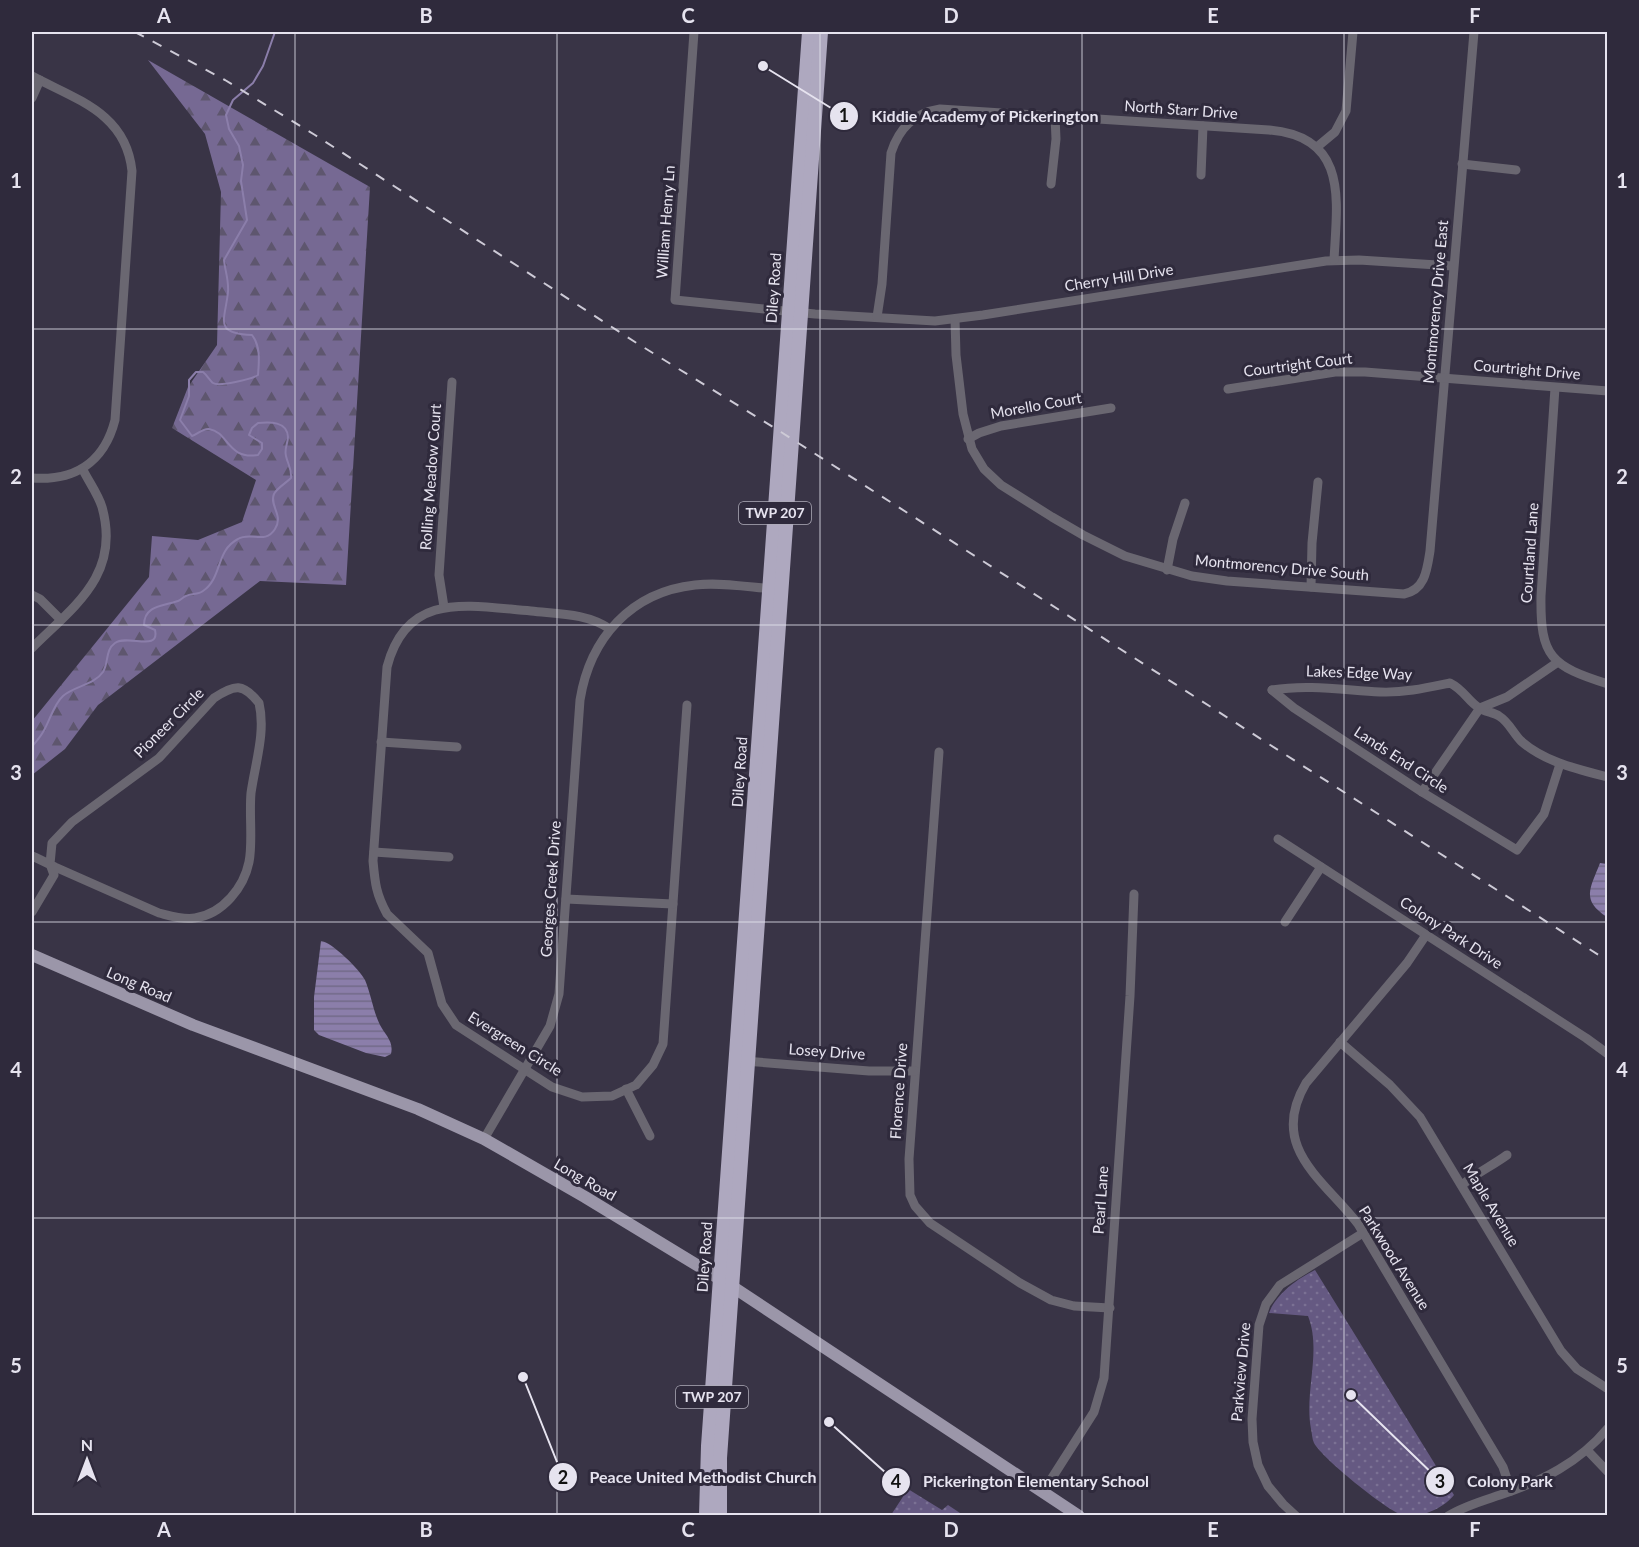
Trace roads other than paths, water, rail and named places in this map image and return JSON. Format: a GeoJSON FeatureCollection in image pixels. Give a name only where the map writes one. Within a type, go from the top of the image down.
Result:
{"type":"FeatureCollection","features":[{"type":"Feature","properties":{"kind":"highway","name":"Diley Road"},"geometry":{"type":"LineString","coordinates":[[796,311],[808,32]]}},
{"type":"Feature","properties":{"kind":"highway","name":"Diley Road"},"geometry":{"type":"LineString","coordinates":[[720,1515],[720,1463],[733,1287],[743,1061],[796,311],[821,32]]}},
{"type":"Feature","properties":{"kind":"highway","name":"Diley Road"},"geometry":{"type":"LineString","coordinates":[[706,1515],[708,1446],[720,1279],[743,1061]]}},
{"type":"Feature","properties":{"kind":"main road","name":"Long Road"},"geometry":{"type":"LineString","coordinates":[[32,955],[193,1024],[418,1109],[484,1139],[733,1287],[1079,1515]]}},
{"type":"Feature","properties":{"kind":"street","name":"William Henry Ln"},"geometry":{"type":"LineString","coordinates":[[694,32],[675,300],[796,311]]}},
{"type":"Feature","properties":{"kind":"street"},"geometry":{"type":"LineString","coordinates":[[1334,260],[1336,204],[1334,186],[1327,160],[1317,147],[1335,132],[1346,111],[1353,32]]}},
{"type":"Feature","properties":{"kind":"street","name":"Montmorency Drive East"},"geometry":{"type":"LineString","coordinates":[[1425,574],[1430,551],[1474,32]]}},
{"type":"Feature","properties":{"kind":"street"},"geometry":{"type":"LineString","coordinates":[[32,98],[36,78],[99,112],[120,132],[131,156],[132,164],[115,420],[112,431],[105,445],[83,470],[60,477],[32,478]]}},
{"type":"Feature","properties":{"kind":"street","name":"North Starr Drive"},"geometry":{"type":"LineString","coordinates":[[877,317],[882,284],[891,153],[894,142],[905,126],[918,116],[940,109],[1281,131],[1303,137],[1317,147]]}},
{"type":"Feature","properties":{"kind":"street"},"geometry":{"type":"LineString","coordinates":[[1050,184],[1056,139],[1054,116]]}},
{"type":"Feature","properties":{"kind":"street"},"geometry":{"type":"LineString","coordinates":[[1201,175],[1203,126]]}},
{"type":"Feature","properties":{"kind":"street"},"geometry":{"type":"LineString","coordinates":[[1462,164],[1516,170]]}},
{"type":"Feature","properties":{"kind":"street","name":"Cherry Hill Drive"},"geometry":{"type":"LineString","coordinates":[[796,311],[935,321],[1300,263],[1334,260],[1453,266]]}},
{"type":"Feature","properties":{"kind":"street","name":"Montmorency Drive South"},"geometry":{"type":"LineString","coordinates":[[956,319],[956,355],[963,414],[968,439],[977,459],[1001,485],[1103,546],[1167,570],[1209,579],[1404,594],[1419,588],[1425,574]]}},
{"type":"Feature","properties":{"kind":"street","name":"Courtright Court"},"geometry":{"type":"LineString","coordinates":[[1228,389],[1335,372],[1444,378]]}},
{"type":"Feature","properties":{"kind":"street","name":"Courtright Drive"},"geometry":{"type":"LineString","coordinates":[[1444,378],[1608,391]]}},
{"type":"Feature","properties":{"kind":"street","name":"Rolling Meadow Court"},"geometry":{"type":"LineString","coordinates":[[444,607],[439,575],[452,382]]}},
{"type":"Feature","properties":{"kind":"street","name":"Courtland Lane"},"geometry":{"type":"LineString","coordinates":[[1555,388],[1541,619],[1545,642],[1558,662]]}},
{"type":"Feature","properties":{"kind":"street","name":"Morello Court"},"geometry":{"type":"LineString","coordinates":[[968,439],[1001,426],[1111,408]]}},
{"type":"Feature","properties":{"kind":"street"},"geometry":{"type":"LineString","coordinates":[[32,648],[93,585],[104,558],[105,523],[101,505],[83,470]]}},
{"type":"Feature","properties":{"kind":"street"},"geometry":{"type":"LineString","coordinates":[[1311,587],[1312,543],[1318,482]]}},
{"type":"Feature","properties":{"kind":"street"},"geometry":{"type":"LineString","coordinates":[[1167,570],[1173,539],[1185,503]]}},
{"type":"Feature","properties":{"kind":"street"},"geometry":{"type":"LineString","coordinates":[[610,629],[644,601],[668,591],[697,585],[777,589]]}},
{"type":"Feature","properties":{"kind":"street"},"geometry":{"type":"LineString","coordinates":[[32,595],[40,599],[60,619]]}},
{"type":"Feature","properties":{"kind":"street","name":"Evergreen Circle"},"geometry":{"type":"LineString","coordinates":[[610,629],[596,621],[574,615],[466,606],[444,607],[431,611],[410,624],[390,654],[387,668],[374,852],[375,890],[383,907],[387,914],[428,953],[442,1004],[456,1025],[552,1087],[582,1097],[612,1096],[636,1085],[653,1065],[663,1044],[687,705]]}},
{"type":"Feature","properties":{"kind":"street","name":"Georges Creek Drive"},"geometry":{"type":"LineString","coordinates":[[484,1139],[550,1026],[559,994],[581,692],[593,655],[610,629]]}},
{"type":"Feature","properties":{"kind":"street"},"geometry":{"type":"LineString","coordinates":[[1422,792],[1480,708],[1507,697],[1558,662],[1577,675],[1608,684]]}},
{"type":"Feature","properties":{"kind":"street","name":"Lakes Edge Way"},"geometry":{"type":"LineString","coordinates":[[1272,690],[1308,686],[1382,692],[1415,691],[1450,683],[1460,689],[1476,706],[1498,715],[1521,741],[1560,764],[1608,777]]}},
{"type":"Feature","properties":{"kind":"street","name":"Pioneer Circle"},"geometry":{"type":"LineString","coordinates":[[32,912],[54,875],[50,864],[52,843],[72,822],[159,758],[214,698],[225,690],[236,687],[246,689],[260,703],[260,738],[251,794],[249,824],[250,860],[246,876],[228,901],[210,914],[196,918],[177,918],[159,913],[50,864]]}},
{"type":"Feature","properties":{"kind":"street","name":"Lands End Circle"},"geometry":{"type":"LineString","coordinates":[[1272,690],[1294,708],[1422,792],[1517,850],[1544,814],[1560,764]]}},
{"type":"Feature","properties":{"kind":"street"},"geometry":{"type":"LineString","coordinates":[[381,742],[457,747]]}},
{"type":"Feature","properties":{"kind":"street","name":"Florence Drive"},"geometry":{"type":"LineString","coordinates":[[939,752],[915,1071],[908,1183],[910,1195],[922,1215],[945,1234],[1041,1294],[1074,1306],[1110,1308]]}},
{"type":"Feature","properties":{"kind":"street","name":"Colony Park Drive"},"geometry":{"type":"LineString","coordinates":[[1278,839],[1608,1054]]}},
{"type":"Feature","properties":{"kind":"street"},"geometry":{"type":"LineString","coordinates":[[374,852],[449,857]]}},
{"type":"Feature","properties":{"kind":"street"},"geometry":{"type":"LineString","coordinates":[[32,856],[50,864]]}},
{"type":"Feature","properties":{"kind":"street"},"geometry":{"type":"LineString","coordinates":[[1285,922],[1321,867]]}},
{"type":"Feature","properties":{"kind":"street","name":"Pearl Lane"},"geometry":{"type":"LineString","coordinates":[[1043,1492],[1085,1429],[1099,1401],[1104,1378],[1130,996],[1134,894]]}},
{"type":"Feature","properties":{"kind":"street"},"geometry":{"type":"LineString","coordinates":[[566,899],[673,904]]}},
{"type":"Feature","properties":{"kind":"street","name":"Parkwood Avenue"},"geometry":{"type":"LineString","coordinates":[[1426,935],[1407,963],[1313,1074],[1300,1094],[1293,1116],[1295,1140],[1298,1152],[1308,1169],[1343,1205],[1363,1233],[1503,1467],[1511,1491]]}},
{"type":"Feature","properties":{"kind":"street","name":"Maple Avenue"},"geometry":{"type":"LineString","coordinates":[[1340,1042],[1414,1109],[1562,1351],[1576,1369],[1608,1389]]}},
{"type":"Feature","properties":{"kind":"street","name":"Losey Drive"},"geometry":{"type":"LineString","coordinates":[[743,1061],[869,1071],[915,1071]]}},
{"type":"Feature","properties":{"kind":"street"},"geometry":{"type":"LineString","coordinates":[[626,1089],[650,1136]]}},
{"type":"Feature","properties":{"kind":"street"},"geometry":{"type":"LineString","coordinates":[[1462,1185],[1507,1155]]}},
{"type":"Feature","properties":{"kind":"street","name":"Parkview Drive"},"geometry":{"type":"LineString","coordinates":[[1296,1515],[1268,1486],[1258,1465],[1252,1442],[1259,1325],[1266,1304],[1280,1285],[1363,1233]]}},
{"type":"Feature","properties":{"kind":"street"},"geometry":{"type":"LineString","coordinates":[[1448,1515],[1557,1472],[1587,1450],[1608,1428]]}},
{"type":"Feature","properties":{"kind":"street"},"geometry":{"type":"LineString","coordinates":[[1587,1450],[1608,1472]]}},
{"type":"Feature","properties":{"kind":"waterway"},"geometry":{"type":"LineString","coordinates":[[32,747],[63,696],[94,680],[103,672],[108,653],[115,643],[127,640],[153,640],[155,630],[144,625],[145,618],[151,610],[203,591],[214,579],[222,557],[231,544],[243,537],[267,536],[277,524],[278,519],[273,503],[274,494],[291,478],[286,453],[288,437],[285,428],[277,424],[258,423],[249,435],[262,443],[262,449],[258,455],[248,455],[234,450],[216,431],[207,429],[192,436],[180,420],[189,396],[189,380],[196,372],[203,372],[216,384],[236,382],[258,375],[258,350],[252,335],[231,332],[224,324],[228,288],[224,260],[247,220],[241,181],[243,165],[239,146],[229,129],[226,115],[233,100],[253,83],[263,66],[275,32]]}},
{"type":"Feature","properties":{"kind":"railway"},"geometry":{"type":"LineString","coordinates":[[135,32],[225,80],[315,135],[635,342],[781,432],[1608,961]]}},
{"type":"Feature","properties":{"kind":"place","name":"Kiddie Academy of Pickerington"},"geometry":{"type":"Point","coordinates":[763,66]}},
{"type":"Feature","properties":{"kind":"place","name":"Peace United Methodist Church"},"geometry":{"type":"Point","coordinates":[523,1377]}},
{"type":"Feature","properties":{"kind":"place","name":"Colony Park"},"geometry":{"type":"Point","coordinates":[1351,1395]}},
{"type":"Feature","properties":{"kind":"place","name":"Pickerington Elementary School"},"geometry":{"type":"Point","coordinates":[829,1422]}}]}
